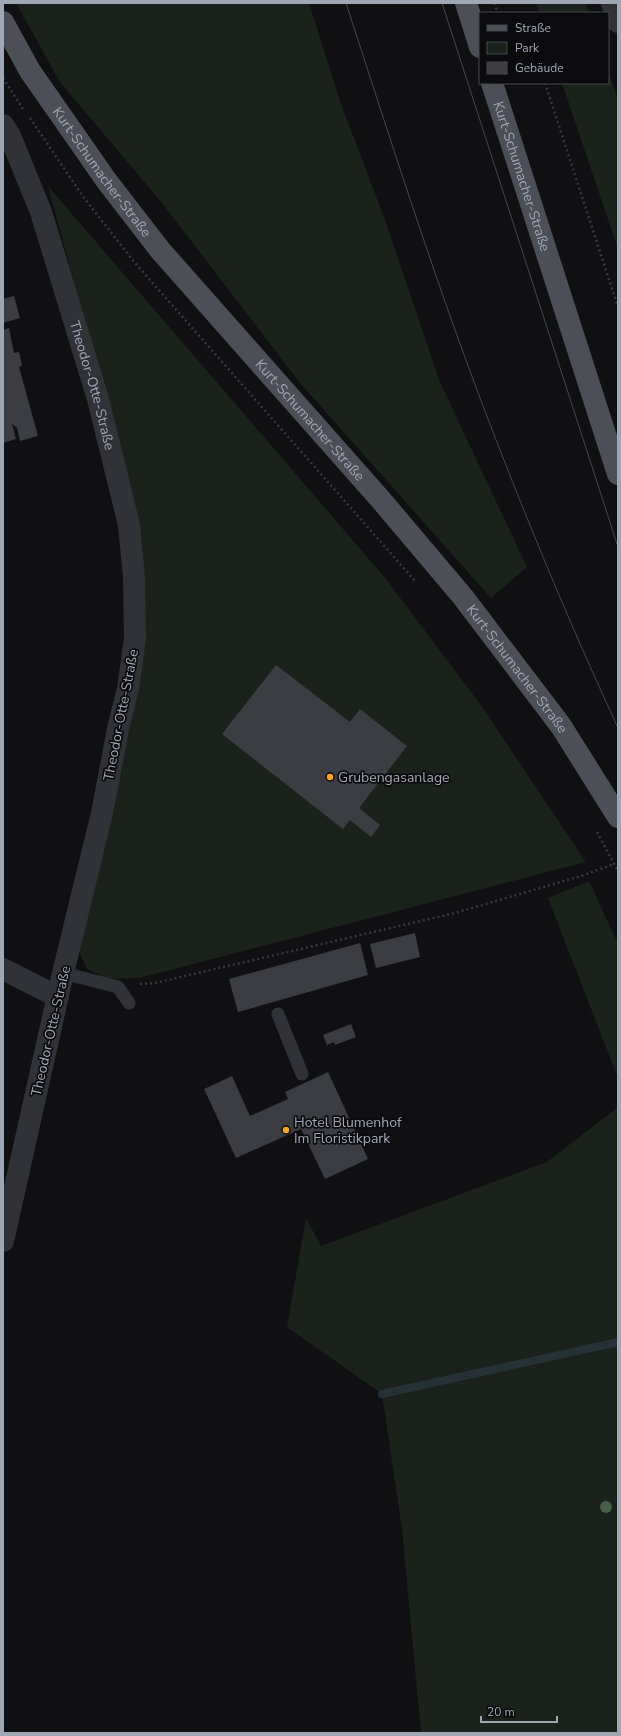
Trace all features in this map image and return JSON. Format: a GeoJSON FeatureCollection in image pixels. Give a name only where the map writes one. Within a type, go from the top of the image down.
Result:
{"type":"FeatureCollection","features":[{"type":"Feature","properties":{"kind":"main road"},"geometry":{"type":"LineString","coordinates":[[466,3],[479,44]]}},
{"type":"Feature","properties":{"kind":"main road","name":"Kurt-Schumacher-Straße"},"geometry":{"type":"LineString","coordinates":[[3,22],[35,77],[106,180],[160,250],[381,500],[463,597],[561,726],[618,817]]}},
{"type":"Feature","properties":{"kind":"main road","name":"Kurt-Schumacher-Straße"},"geometry":{"type":"LineString","coordinates":[[492,84],[618,474]]}},
{"type":"Feature","properties":{"kind":"street"},"geometry":{"type":"LineString","coordinates":[[612,3],[618,22]]}},
{"type":"Feature","properties":{"kind":"street","name":"Theodor-Otte-Straße"},"geometry":{"type":"LineString","coordinates":[[3,124],[10,136],[41,212],[98,399],[129,525],[134,577],[135,638],[130,681],[102,813],[58,997],[3,1242]]}},
{"type":"Feature","properties":{"kind":"street"},"geometry":{"type":"LineString","coordinates":[[3,969],[58,997]]}},
{"type":"Feature","properties":{"kind":"lane"},"geometry":{"type":"LineString","coordinates":[[64,973],[118,987],[129,1003]]}},
{"type":"Feature","properties":{"kind":"lane"},"geometry":{"type":"LineString","coordinates":[[278,1014],[302,1074]]}},
{"type":"Feature","properties":{"kind":"path"},"geometry":{"type":"LineString","coordinates":[[3,78],[24,111]]}},
{"type":"Feature","properties":{"kind":"path"},"geometry":{"type":"LineString","coordinates":[[545,84],[618,307]]}},
{"type":"Feature","properties":{"kind":"path"},"geometry":{"type":"LineString","coordinates":[[29,117],[84,198],[135,264],[419,585]]}},
{"type":"Feature","properties":{"kind":"path"},"geometry":{"type":"LineString","coordinates":[[596,829],[618,871]]}},
{"type":"Feature","properties":{"kind":"path"},"geometry":{"type":"LineString","coordinates":[[118,987],[155,983],[455,913],[581,876],[614,864]]}},
{"type":"Feature","properties":{"kind":"green space"},"geometry":{"type":"Polygon","coordinates":[[[16,3],[309,3],[341,104],[384,217],[440,382],[527,567],[491,598],[300,383],[162,203],[60,82],[16,3]]]}},
{"type":"Feature","properties":{"kind":"green space"},"geometry":{"type":"Polygon","coordinates":[[[536,3],[586,3],[589,12],[539,12],[536,3]]]}},
{"type":"Feature","properties":{"kind":"green space"},"geometry":{"type":"Polygon","coordinates":[[[609,73],[618,100],[618,249],[562,84],[609,84],[609,73]]]}},
{"type":"Feature","properties":{"kind":"green space"},"geometry":{"type":"Polygon","coordinates":[[[48,186],[386,579],[483,708],[586,862],[139,978],[107,979],[87,969],[79,951],[136,690],[105,398],[48,186]]]}},
{"type":"Feature","properties":{"kind":"green space"},"geometry":{"type":"Polygon","coordinates":[[[589,881],[618,944],[618,1078],[548,898],[589,881]]]}},
{"type":"Feature","properties":{"kind":"green space"},"geometry":{"type":"Polygon","coordinates":[[[618,1107],[618,1733],[421,1733],[402,1529],[382,1394],[287,1327],[306,1218],[321,1246],[547,1162],[618,1107]]]}},
{"type":"Feature","properties":{"kind":"building"},"geometry":{"type":"Polygon","coordinates":[[[14,296],[20,318],[3,323],[3,299],[14,296]]]}},
{"type":"Feature","properties":{"kind":"building"},"geometry":{"type":"Polygon","coordinates":[[[9,328],[14,353],[19,352],[22,365],[19,367],[38,436],[20,441],[17,428],[12,424],[16,439],[3,443],[3,330],[9,328]]]}},
{"type":"Feature","properties":{"kind":"building","name":"Grubengasanlage"},"geometry":{"type":"Polygon","coordinates":[[[276,665],[350,722],[360,709],[407,746],[359,808],[380,825],[371,837],[350,820],[343,829],[222,734],[276,665]]]}},
{"type":"Feature","properties":{"kind":"building"},"geometry":{"type":"Polygon","coordinates":[[[415,933],[420,957],[376,968],[370,944],[415,933]]]}},
{"type":"Feature","properties":{"kind":"building"},"geometry":{"type":"Polygon","coordinates":[[[360,943],[368,975],[238,1012],[229,979],[360,943]]]}},
{"type":"Feature","properties":{"kind":"building"},"geometry":{"type":"Polygon","coordinates":[[[351,1024],[356,1037],[335,1045],[334,1042],[327,1045],[323,1035],[351,1024]]]}},
{"type":"Feature","properties":{"kind":"building"},"geometry":{"type":"Polygon","coordinates":[[[328,1072],[368,1159],[325,1179],[301,1129],[236,1158],[204,1089],[232,1076],[250,1116],[288,1099],[285,1092],[328,1072]]]}},
{"type":"Feature","properties":{"kind":"waterway"},"geometry":{"type":"LineString","coordinates":[[382,1394],[618,1342]]}},
{"type":"Feature","properties":{"kind":"tram line"},"geometry":{"type":"LineString","coordinates":[[346,3],[427,251],[480,398],[546,564],[618,728]]}},
{"type":"Feature","properties":{"kind":"tram line"},"geometry":{"type":"LineString","coordinates":[[442,3],[618,547]]}},
{"type":"Feature","properties":{"kind":"place","name":"Grubengasanlage"},"geometry":{"type":"Point","coordinates":[330,777]}},
{"type":"Feature","properties":{"kind":"place","name":"Hotel Blumenhof Im Floristikpark"},"geometry":{"type":"Point","coordinates":[286,1130]}}]}
